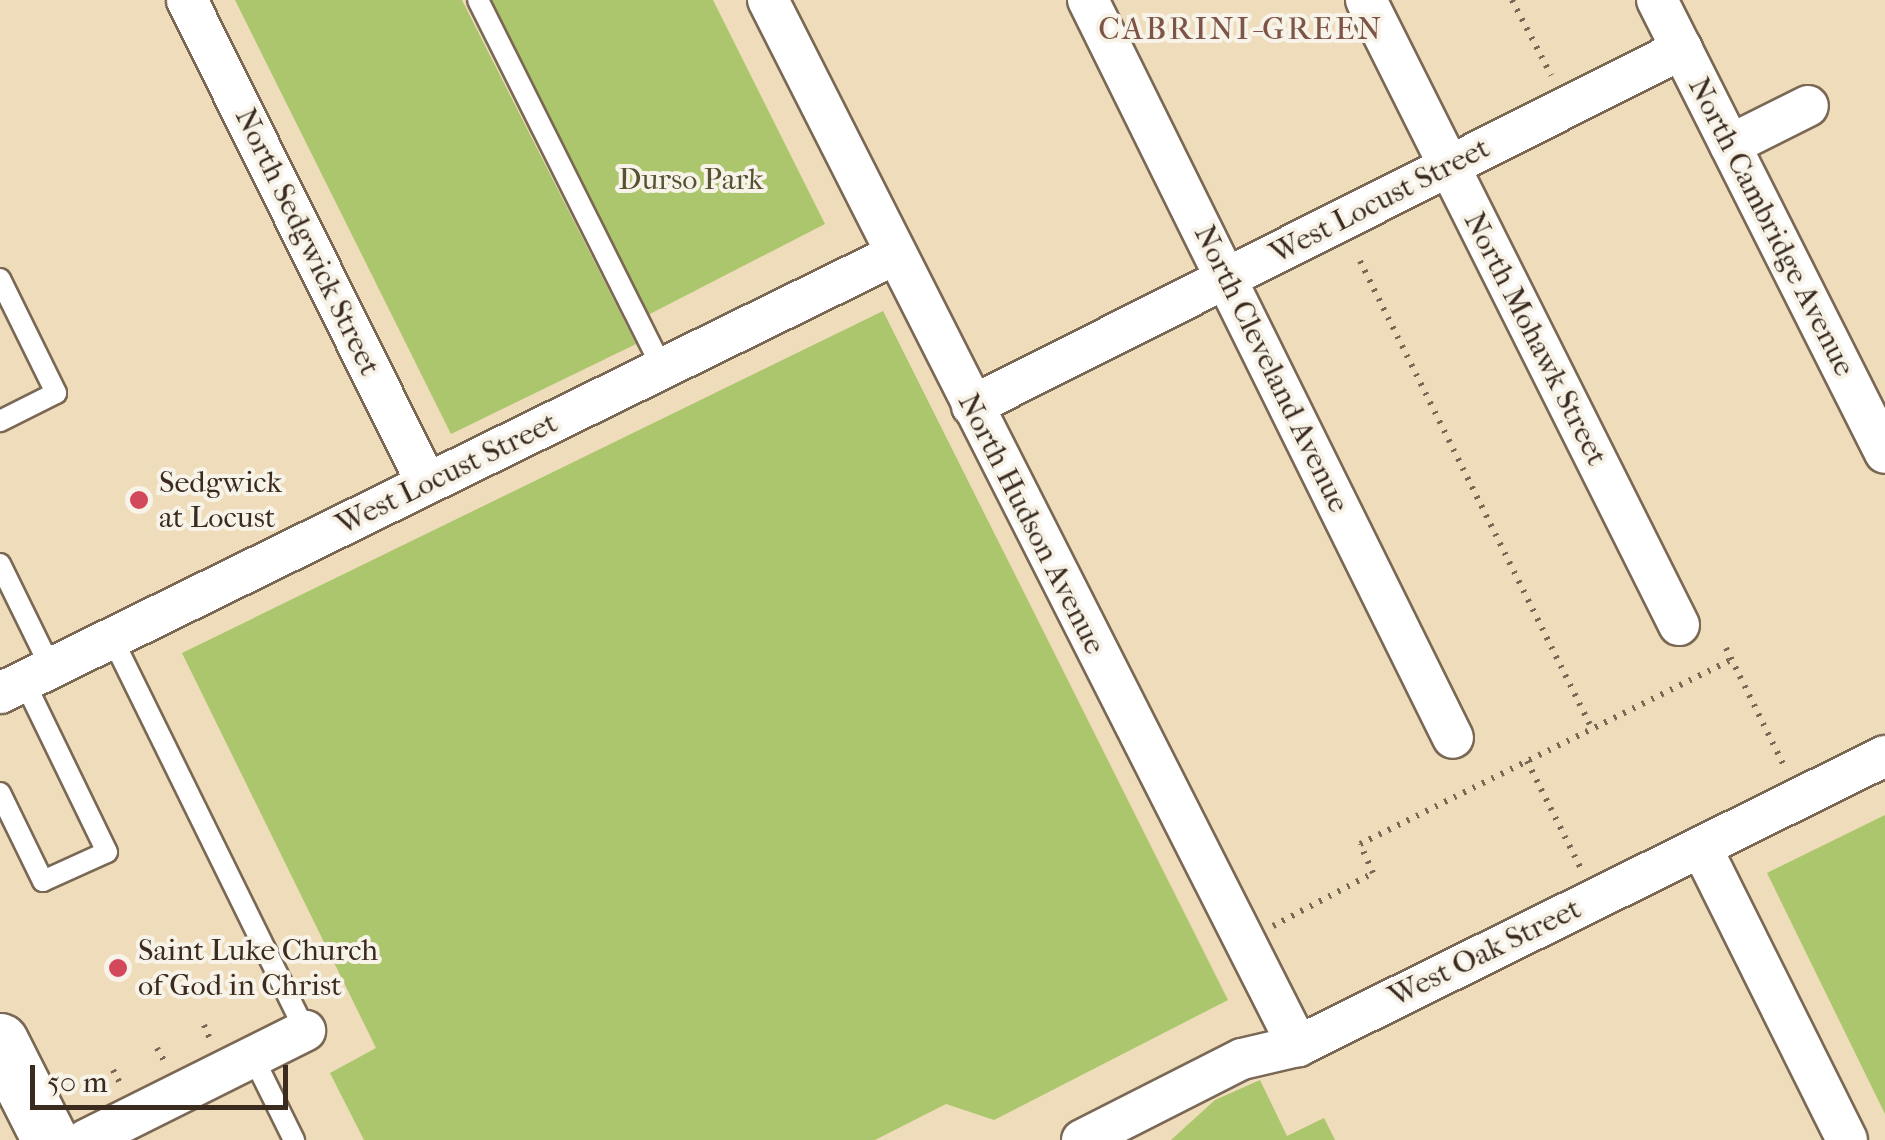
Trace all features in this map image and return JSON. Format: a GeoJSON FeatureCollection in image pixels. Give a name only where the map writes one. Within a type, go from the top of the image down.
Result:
{"type":"FeatureCollection","features":[{"type":"Feature","properties":{"kind":"street","name":"North Sedgwick Street"},"geometry":{"type":"LineString","coordinates":[[187,0],[427,484]]}},
{"type":"Feature","properties":{"kind":"street","name":"North Hudson Avenue"},"geometry":{"type":"LineString","coordinates":[[768,0],[1298,1046]]}},
{"type":"Feature","properties":{"kind":"street","name":"North Cleveland Avenue"},"geometry":{"type":"LineString","coordinates":[[1088,0],[1454,738]]}},
{"type":"Feature","properties":{"kind":"street","name":"North Mohawk Street"},"geometry":{"type":"LineString","coordinates":[[1366,0],[1679,625]]}},
{"type":"Feature","properties":{"kind":"street","name":"North Cambridge Avenue"},"geometry":{"type":"LineString","coordinates":[[1658,0],[1730,145],[1870,384],[1885,453]]}},
{"type":"Feature","properties":{"kind":"street","name":"West Locust Street"},"geometry":{"type":"LineString","coordinates":[[972,406],[1682,49]]}},
{"type":"Feature","properties":{"kind":"street"},"geometry":{"type":"LineString","coordinates":[[1730,145],[1808,106]]}},
{"type":"Feature","properties":{"kind":"street","name":"West Locust Street"},"geometry":{"type":"LineString","coordinates":[[25,681],[894,255]]}},
{"type":"Feature","properties":{"kind":"street","name":"West Oak Street"},"geometry":{"type":"LineString","coordinates":[[1082,1140],[1242,1060],[1298,1046],[1885,756]]}},
{"type":"Feature","properties":{"kind":"street"},"geometry":{"type":"LineString","coordinates":[[1700,847],[1847,1140]]}},
{"type":"Feature","properties":{"kind":"street"},"geometry":{"type":"LineString","coordinates":[[86,1140],[304,1031]]}},
{"type":"Feature","properties":{"kind":"street"},"geometry":{"type":"LineString","coordinates":[[0,1041],[50,1140]]}},
{"type":"Feature","properties":{"kind":"lane"},"geometry":{"type":"LineString","coordinates":[[478,0],[663,369]]}},
{"type":"Feature","properties":{"kind":"lane"},"geometry":{"type":"LineString","coordinates":[[0,279],[56,393],[0,421]]}},
{"type":"Feature","properties":{"kind":"lane"},"geometry":{"type":"LineString","coordinates":[[0,564],[25,681],[108,852],[43,882],[0,793]]}},
{"type":"Feature","properties":{"kind":"lane"},"geometry":{"type":"LineString","coordinates":[[112,638],[304,1031]]}},
{"type":"Feature","properties":{"kind":"lane"},"geometry":{"type":"LineString","coordinates":[[253,1057],[294,1140]]}},
{"type":"Feature","properties":{"kind":"path"},"geometry":{"type":"LineString","coordinates":[[1512,0],[1553,80]]}},
{"type":"Feature","properties":{"kind":"path"},"geometry":{"type":"LineString","coordinates":[[1360,261],[1592,729]]}},
{"type":"Feature","properties":{"kind":"path"},"geometry":{"type":"LineString","coordinates":[[1726,648],[1786,769]]}},
{"type":"Feature","properties":{"kind":"path"},"geometry":{"type":"LineString","coordinates":[[1272,926],[1373,873],[1360,844],[1732,659]]}},
{"type":"Feature","properties":{"kind":"path"},"geometry":{"type":"LineString","coordinates":[[1527,761],[1582,872]]}},
{"type":"Feature","properties":{"kind":"path"},"geometry":{"type":"LineString","coordinates":[[157,1048],[166,1066]]}},
{"type":"Feature","properties":{"kind":"path"},"geometry":{"type":"LineString","coordinates":[[113,1070],[122,1086]]}},
{"type":"Feature","properties":{"kind":"green space"},"geometry":{"type":"Polygon","coordinates":[[[235,0],[462,0],[636,344],[451,434],[235,0]]]}},
{"type":"Feature","properties":{"kind":"green space","name":"Durso Park"},"geometry":{"type":"Polygon","coordinates":[[[491,0],[713,0],[825,224],[646,316],[491,0]]]}},
{"type":"Feature","properties":{"kind":"green space"},"geometry":{"type":"Polygon","coordinates":[[[883,311],[1228,1000],[994,1120],[946,1104],[875,1140],[364,1140],[330,1073],[376,1048],[182,653],[883,311]]]}},
{"type":"Feature","properties":{"kind":"green space"},"geometry":{"type":"Polygon","coordinates":[[[1885,815],[1885,1114],[1767,873],[1885,815]]]}},
{"type":"Feature","properties":{"kind":"green space"},"geometry":{"type":"Polygon","coordinates":[[[1260,1080],[1287,1136],[1324,1118],[1335,1140],[1171,1140],[1215,1100],[1260,1080]]]}},
{"type":"Feature","properties":{"kind":"place","name":"Sedgwick at Locust"},"geometry":{"type":"Point","coordinates":[139,500]}},
{"type":"Feature","properties":{"kind":"place","name":"Saint Luke Church of God in Christ"},"geometry":{"type":"Point","coordinates":[118,968]}},
{"type":"Feature","properties":{"kind":"district","name":"CABRINI-GREEN"},"geometry":{"type":"Point","coordinates":[1241,29]}}]}
